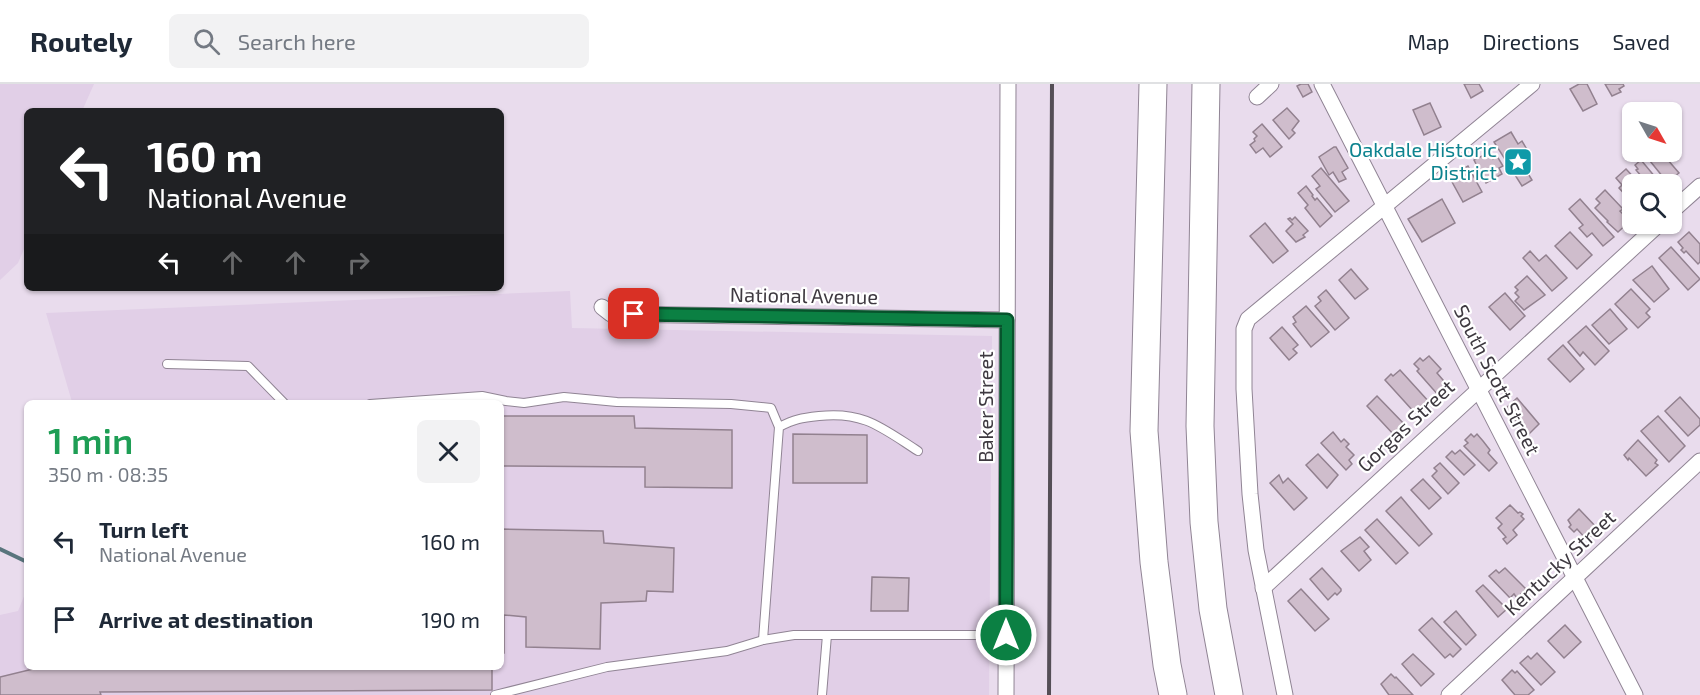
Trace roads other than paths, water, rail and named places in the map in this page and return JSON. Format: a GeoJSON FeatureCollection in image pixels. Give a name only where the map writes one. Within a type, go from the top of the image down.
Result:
{"type":"FeatureCollection","features":[{"type":"Feature","properties":{"kind":"highway"},"geometry":{"type":"LineString","coordinates":[[1153,84],[1144,431],[1154,562],[1173,695]]}},
{"type":"Feature","properties":{"kind":"highway"},"geometry":{"type":"LineString","coordinates":[[1206,84],[1200,426],[1204,522],[1213,609],[1229,695]]}},
{"type":"Feature","properties":{"kind":"street","name":"Baker Street"},"geometry":{"type":"LineString","coordinates":[[1006,695],[1008,84]]}},
{"type":"Feature","properties":{"kind":"street"},"geometry":{"type":"LineString","coordinates":[[1257,97],[1271,84]]}},
{"type":"Feature","properties":{"kind":"street","name":"South Scott Street"},"geometry":{"type":"LineString","coordinates":[[1322,84],[1635,695]]}},
{"type":"Feature","properties":{"kind":"street"},"geometry":{"type":"LineString","coordinates":[[1285,695],[1256,550],[1251,505],[1245,412],[1244,329],[1248,319],[1532,84]]}},
{"type":"Feature","properties":{"kind":"street"},"geometry":{"type":"LineString","coordinates":[[1682,202],[1700,186]]}},
{"type":"Feature","properties":{"kind":"street","name":"Gorgas Street"},"geometry":{"type":"LineString","coordinates":[[1263,588],[1648,234]]}},
{"type":"Feature","properties":{"kind":"street","name":"National Avenue"},"geometry":{"type":"LineString","coordinates":[[602,307],[611,314],[1007,320]]}},
{"type":"Feature","properties":{"kind":"street","name":"Kentucky Street"},"geometry":{"type":"LineString","coordinates":[[1449,695],[1700,461]]}},
{"type":"Feature","properties":{"kind":"lane"},"geometry":{"type":"LineString","coordinates":[[167,364],[248,366],[281,400]]}},
{"type":"Feature","properties":{"kind":"lane"},"geometry":{"type":"LineString","coordinates":[[426,400],[482,396],[501,400]]}},
{"type":"Feature","properties":{"kind":"lane"},"geometry":{"type":"LineString","coordinates":[[504,401],[524,403],[564,397],[617,402],[731,404],[771,408],[779,427],[764,640]]}},
{"type":"Feature","properties":{"kind":"lane"},"geometry":{"type":"LineString","coordinates":[[779,427],[796,418],[841,413],[863,418],[918,451]]}},
{"type":"Feature","properties":{"kind":"lane"},"geometry":{"type":"LineString","coordinates":[[495,695],[607,667],[727,651],[764,640],[794,635],[1006,635]]}},
{"type":"Feature","properties":{"kind":"lane"},"geometry":{"type":"LineString","coordinates":[[822,695],[827,635]]}},
{"type":"Feature","properties":{"kind":"waterway"},"geometry":{"type":"LineString","coordinates":[[0,549],[24,561]]}},
{"type":"Feature","properties":{"kind":"railway"},"geometry":{"type":"LineString","coordinates":[[1049,695],[1052,84]]}},
{"type":"Feature","properties":{"kind":"place","name":"Oakdale Historic District"},"geometry":{"type":"Point","coordinates":[1518,162]}}]}
